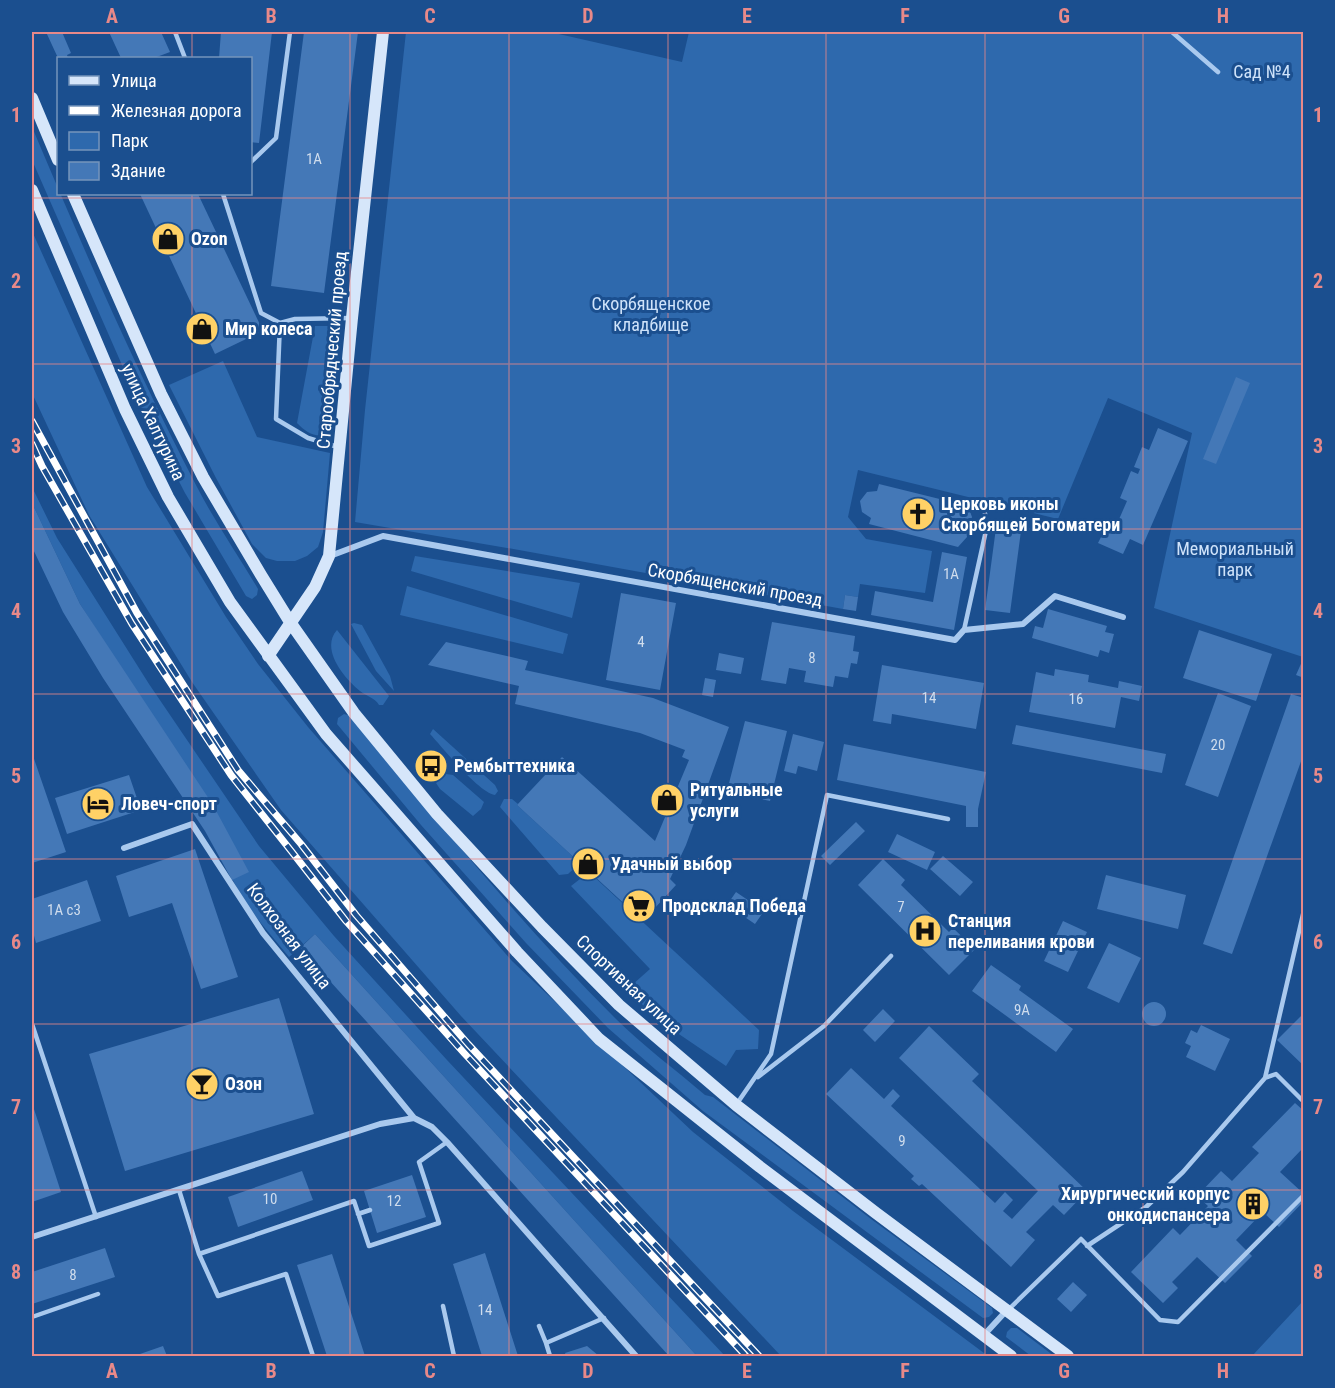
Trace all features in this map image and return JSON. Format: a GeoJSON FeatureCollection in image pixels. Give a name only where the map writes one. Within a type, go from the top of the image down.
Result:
{"type":"FeatureCollection","features":[{"type":"Feature","properties":{"kind":"main road","name":"Старообрядческий проезд"},"geometry":{"type":"LineString","coordinates":[[268,656],[315,587],[329,556],[383,32]]}},
{"type":"Feature","properties":{"kind":"main road"},"geometry":{"type":"LineString","coordinates":[[32,98],[57,158]]}},
{"type":"Feature","properties":{"kind":"main road","name":"улица Халтурина"},"geometry":{"type":"LineString","coordinates":[[32,190],[125,409],[168,497],[230,602],[268,656]]}},
{"type":"Feature","properties":{"kind":"main road","name":"улица Халтурина"},"geometry":{"type":"LineString","coordinates":[[73,195],[161,394],[203,477],[290,622]]}},
{"type":"Feature","properties":{"kind":"main road","name":"Спортивная улица"},"geometry":{"type":"LineString","coordinates":[[290,622],[354,713],[437,814],[542,927],[619,1005],[736,1105],[1068,1356]]}},
{"type":"Feature","properties":{"kind":"main road"},"geometry":{"type":"LineString","coordinates":[[268,656],[326,735],[517,952],[599,1039],[760,1167],[1011,1356]]}},
{"type":"Feature","properties":{"kind":"street","name":"Скорбященский проезд"},"geometry":{"type":"LineString","coordinates":[[329,556],[383,536],[955,640],[964,630],[1023,624],[1054,596],[1123,617]]}},
{"type":"Feature","properties":{"kind":"street","name":"Колхозная улица"},"geometry":{"type":"LineString","coordinates":[[124,848],[192,824],[263,933],[414,1118],[432,1127],[447,1142],[636,1356]]}},
{"type":"Feature","properties":{"kind":"street"},"geometry":{"type":"LineString","coordinates":[[32,1238],[380,1124],[414,1118]]}},
{"type":"Feature","properties":{"kind":"street"},"geometry":{"type":"LineString","coordinates":[[984,1335],[1008,1310]]}},
{"type":"Feature","properties":{"kind":"lane"},"geometry":{"type":"LineString","coordinates":[[175,32],[185,57]]}},
{"type":"Feature","properties":{"kind":"lane"},"geometry":{"type":"LineString","coordinates":[[252,161],[276,138],[290,32]]}},
{"type":"Feature","properties":{"kind":"lane"},"geometry":{"type":"LineString","coordinates":[[1173,32],[1218,72]]}},
{"type":"Feature","properties":{"kind":"lane"},"geometry":{"type":"LineString","coordinates":[[224,195],[261,313],[280,323],[295,319],[352,318]]}},
{"type":"Feature","properties":{"kind":"lane"},"geometry":{"type":"LineString","coordinates":[[280,323],[276,419],[308,438],[340,448]]}},
{"type":"Feature","properties":{"kind":"lane"},"geometry":{"type":"LineString","coordinates":[[964,630],[987,526],[982,501]]}},
{"type":"Feature","properties":{"kind":"lane"},"geometry":{"type":"LineString","coordinates":[[736,1105],[771,1054],[827,795],[948,819]]}},
{"type":"Feature","properties":{"kind":"lane"},"geometry":{"type":"LineString","coordinates":[[1087,1246],[1146,1207],[1183,1172],[1265,1078],[1304,910]]}},
{"type":"Feature","properties":{"kind":"lane"},"geometry":{"type":"LineString","coordinates":[[754,1080],[824,1026],[891,956]]}},
{"type":"Feature","properties":{"kind":"lane"},"geometry":{"type":"LineString","coordinates":[[32,1024],[96,1217]]}},
{"type":"Feature","properties":{"kind":"lane"},"geometry":{"type":"LineString","coordinates":[[1265,1078],[1276,1074],[1304,1102]]}},
{"type":"Feature","properties":{"kind":"lane"},"geometry":{"type":"LineString","coordinates":[[199,1254],[354,1201],[369,1246],[439,1223],[419,1162],[447,1142]]}},
{"type":"Feature","properties":{"kind":"lane"},"geometry":{"type":"LineString","coordinates":[[178,1190],[199,1254],[218,1296],[286,1274],[313,1356]]}},
{"type":"Feature","properties":{"kind":"lane"},"geometry":{"type":"LineString","coordinates":[[1008,1310],[1081,1239],[1160,1320],[1178,1322],[1304,1195]]}},
{"type":"Feature","properties":{"kind":"lane"},"geometry":{"type":"LineString","coordinates":[[358,1214],[370,1210]]}},
{"type":"Feature","properties":{"kind":"lane"},"geometry":{"type":"LineString","coordinates":[[32,1317],[98,1294]]}},
{"type":"Feature","properties":{"kind":"lane"},"geometry":{"type":"LineString","coordinates":[[442,1306],[453,1356]]}},
{"type":"Feature","properties":{"kind":"lane"},"geometry":{"type":"LineString","coordinates":[[546,1343],[603,1318]]}},
{"type":"Feature","properties":{"kind":"lane"},"geometry":{"type":"LineString","coordinates":[[539,1326],[550,1356]]}},
{"type":"Feature","properties":{"kind":"green space","name":"Скорбященское кладбище"},"geometry":{"type":"Polygon","coordinates":[[[406,32],[550,32],[682,62],[689,32],[1303,32],[1303,657],[1154,608],[1192,433],[1108,398],[1058,519],[858,470],[848,517],[866,539],[932,551],[925,593],[860,584],[858,597],[845,595],[843,609],[355,522],[406,32]]]}},
{"type":"Feature","properties":{"kind":"green space"},"geometry":{"type":"Polygon","coordinates":[[[32,127],[57,185],[57,195],[62,195],[131,354],[174,443],[204,500],[258,589],[257,595],[252,599],[246,596],[185,493],[140,406],[32,160],[32,127]]]}},
{"type":"Feature","properties":{"kind":"green space"},"geometry":{"type":"Polygon","coordinates":[[[32,231],[147,487],[226,617],[258,664],[308,727],[512,961],[693,1132],[793,1211],[988,1356],[781,1356],[461,1016],[281,810],[192,682],[89,515],[32,393],[32,231]]]}},
{"type":"Feature","properties":{"kind":"green space"},"geometry":{"type":"Polygon","coordinates":[[[315,326],[328,326],[341,336],[332,431],[323,435],[309,433],[297,423],[315,326]]]}},
{"type":"Feature","properties":{"kind":"green space"},"geometry":{"type":"Polygon","coordinates":[[[223,361],[257,437],[330,453],[323,532],[318,547],[307,556],[295,561],[277,561],[266,558],[252,544],[169,385],[223,361]]]}},
{"type":"Feature","properties":{"kind":"green space"},"geometry":{"type":"Polygon","coordinates":[[[32,487],[57,538],[149,684],[259,846],[334,936],[447,1060],[725,1356],[697,1356],[315,934],[289,957],[246,905],[119,665],[80,604],[32,503],[32,487]]]}},
{"type":"Feature","properties":{"kind":"green space"},"geometry":{"type":"Polygon","coordinates":[[[415,556],[580,583],[572,618],[411,571],[415,556]]]}},
{"type":"Feature","properties":{"kind":"green space"},"geometry":{"type":"Polygon","coordinates":[[[407,586],[568,634],[563,654],[400,615],[407,586]]]}},
{"type":"Feature","properties":{"kind":"green space"},"geometry":{"type":"Polygon","coordinates":[[[351,624],[362,625],[390,676],[394,691],[376,671],[351,624]]]}},
{"type":"Feature","properties":{"kind":"green space"},"geometry":{"type":"Polygon","coordinates":[[[337,630],[389,696],[383,705],[379,705],[362,693],[336,663],[331,646],[332,638],[337,630]]]}},
{"type":"Feature","properties":{"kind":"green space"},"geometry":{"type":"Polygon","coordinates":[[[344,714],[351,716],[512,908],[626,1028],[705,1095],[713,1097],[871,1219],[992,1308],[993,1313],[983,1318],[703,1111],[608,1028],[526,943],[421,825],[337,724],[338,718],[344,714]]]}},
{"type":"Feature","properties":{"kind":"green space"},"geometry":{"type":"Polygon","coordinates":[[[433,729],[495,785],[498,791],[495,795],[480,786],[461,769],[430,734],[433,729]]]}},
{"type":"Feature","properties":{"kind":"green space"},"geometry":{"type":"Polygon","coordinates":[[[446,774],[453,775],[484,802],[481,809],[473,816],[440,789],[436,783],[446,774]]]}},
{"type":"Feature","properties":{"kind":"green space"},"geometry":{"type":"Polygon","coordinates":[[[504,799],[512,799],[518,804],[580,863],[568,874],[559,875],[500,807],[504,799]]]}},
{"type":"Feature","properties":{"kind":"green space"},"geometry":{"type":"Polygon","coordinates":[[[589,872],[759,1030],[758,1049],[736,1050],[726,1066],[670,1028],[630,994],[632,985],[650,969],[571,886],[589,872]]]}},
{"type":"Feature","properties":{"kind":"green space"},"geometry":{"type":"Polygon","coordinates":[[[1303,1301],[1303,1356],[1252,1356],[1303,1301]]]}},
{"type":"Feature","properties":{"kind":"green space"},"geometry":{"type":"Polygon","coordinates":[[[1011,1328],[1017,1328],[1054,1356],[1031,1356],[1006,1337],[1011,1328]]]}},
{"type":"Feature","properties":{"kind":"building"},"geometry":{"type":"Polygon","coordinates":[[[46,32],[62,32],[71,53],[68,57],[58,57],[46,32]]]}},
{"type":"Feature","properties":{"kind":"building"},"geometry":{"type":"Polygon","coordinates":[[[109,32],[161,32],[170,52],[157,57],[121,57],[109,32]]]}},
{"type":"Feature","properties":{"kind":"building"},"geometry":{"type":"Polygon","coordinates":[[[221,32],[272,32],[259,143],[252,142],[252,57],[219,57],[221,32]]]}},
{"type":"Feature","properties":{"kind":"building"},"geometry":{"type":"Polygon","coordinates":[[[304,32],[358,32],[324,293],[271,286],[304,32]]]}},
{"type":"Feature","properties":{"kind":"building"},"geometry":{"type":"Polygon","coordinates":[[[140,195],[198,195],[263,331],[215,354],[140,195]]]}},
{"type":"Feature","properties":{"kind":"building"},"geometry":{"type":"Polygon","coordinates":[[[1236,377],[1250,383],[1216,464],[1203,459],[1236,377]]]}},
{"type":"Feature","properties":{"kind":"building"},"geometry":{"type":"Polygon","coordinates":[[[1158,428],[1188,441],[1143,545],[1130,539],[1123,554],[1098,543],[1105,529],[1113,533],[1127,501],[1120,498],[1131,471],[1138,474],[1140,469],[1134,467],[1142,447],[1149,450],[1158,428]]]}},
{"type":"Feature","properties":{"kind":"building","name":"Церковь иконы Скорбящей Богоматери"},"geometry":{"type":"Polygon","coordinates":[[[879,484],[968,506],[972,517],[967,537],[958,547],[869,524],[871,518],[862,512],[860,501],[867,492],[877,491],[879,484]]]}},
{"type":"Feature","properties":{"kind":"building"},"geometry":{"type":"Polygon","coordinates":[[[32,503],[80,604],[213,805],[249,872],[232,880],[205,831],[103,678],[63,612],[32,547],[32,503]]]}},
{"type":"Feature","properties":{"kind":"building"},"geometry":{"type":"Polygon","coordinates":[[[996,528],[1021,531],[1010,613],[985,610],[996,528]]]}},
{"type":"Feature","properties":{"kind":"building"},"geometry":{"type":"Polygon","coordinates":[[[942,552],[967,557],[954,630],[871,615],[875,591],[933,602],[942,552]]]}},
{"type":"Feature","properties":{"kind":"building"},"geometry":{"type":"Polygon","coordinates":[[[621,593],[676,603],[660,690],[606,680],[621,593]]]}},
{"type":"Feature","properties":{"kind":"building"},"geometry":{"type":"Polygon","coordinates":[[[845,595],[858,597],[856,611],[843,609],[845,595]]]}},
{"type":"Feature","properties":{"kind":"building"},"geometry":{"type":"Polygon","coordinates":[[[1048,609],[1107,626],[1105,632],[1114,634],[1109,653],[1100,650],[1098,657],[1032,638],[1035,626],[1043,628],[1048,609]]]}},
{"type":"Feature","properties":{"kind":"building"},"geometry":{"type":"Polygon","coordinates":[[[772,622],[855,636],[853,651],[859,652],[857,664],[851,663],[848,678],[835,676],[833,687],[804,682],[806,671],[789,668],[786,684],[761,680],[772,622]]]}},
{"type":"Feature","properties":{"kind":"building"},"geometry":{"type":"Polygon","coordinates":[[[1199,630],[1272,654],[1256,701],[1183,678],[1199,630]]]}},
{"type":"Feature","properties":{"kind":"building"},"geometry":{"type":"Polygon","coordinates":[[[446,642],[528,661],[525,670],[653,698],[729,727],[686,845],[670,879],[676,885],[643,921],[517,805],[562,757],[655,841],[689,760],[682,757],[685,750],[640,733],[515,704],[519,686],[428,665],[446,642]]]}},
{"type":"Feature","properties":{"kind":"building"},"geometry":{"type":"Polygon","coordinates":[[[719,653],[744,658],[741,674],[716,670],[719,653]]]}},
{"type":"Feature","properties":{"kind":"building"},"geometry":{"type":"Polygon","coordinates":[[[1304,657],[1304,678],[1296,675],[1304,657]]]}},
{"type":"Feature","properties":{"kind":"building"},"geometry":{"type":"Polygon","coordinates":[[[882,665],[984,683],[976,729],[892,714],[891,724],[873,721],[882,665]]]}},
{"type":"Feature","properties":{"kind":"building"},"geometry":{"type":"Polygon","coordinates":[[[1055,669],[1089,675],[1088,682],[1118,688],[1119,681],[1142,686],[1139,701],[1121,697],[1115,728],[1029,712],[1036,672],[1054,676],[1055,669]]]}},
{"type":"Feature","properties":{"kind":"building"},"geometry":{"type":"Polygon","coordinates":[[[705,678],[716,680],[713,697],[702,695],[705,678]]]}},
{"type":"Feature","properties":{"kind":"building"},"geometry":{"type":"Polygon","coordinates":[[[1218,693],[1251,706],[1218,797],[1185,785],[1218,693]]]}},
{"type":"Feature","properties":{"kind":"building"},"geometry":{"type":"Polygon","coordinates":[[[1291,694],[1304,698],[1304,753],[1232,954],[1203,944],[1291,694]]]}},
{"type":"Feature","properties":{"kind":"building"},"geometry":{"type":"Polygon","coordinates":[[[745,721],[787,731],[770,801],[727,791],[745,721]]]}},
{"type":"Feature","properties":{"kind":"building"},"geometry":{"type":"Polygon","coordinates":[[[1016,725],[1166,754],[1162,773],[1012,744],[1016,725]]]}},
{"type":"Feature","properties":{"kind":"building"},"geometry":{"type":"Polygon","coordinates":[[[793,734],[824,742],[817,771],[798,766],[796,774],[784,771],[793,734]]]}},
{"type":"Feature","properties":{"kind":"building"},"geometry":{"type":"Polygon","coordinates":[[[844,744],[986,772],[978,809],[978,827],[966,827],[966,806],[837,780],[844,744]]]}},
{"type":"Feature","properties":{"kind":"building"},"geometry":{"type":"Polygon","coordinates":[[[32,753],[66,852],[32,863],[32,753]]]}},
{"type":"Feature","properties":{"kind":"building","name":"Ловеч-спорт"},"geometry":{"type":"Polygon","coordinates":[[[129,775],[141,810],[67,834],[55,798],[129,775]]]}},
{"type":"Feature","properties":{"kind":"building"},"geometry":{"type":"Polygon","coordinates":[[[856,822],[865,831],[830,865],[821,856],[856,822]]]}},
{"type":"Feature","properties":{"kind":"building"},"geometry":{"type":"Polygon","coordinates":[[[897,834],[935,852],[927,870],[888,852],[897,834]]]}},
{"type":"Feature","properties":{"kind":"building"},"geometry":{"type":"Polygon","coordinates":[[[195,849],[238,977],[201,989],[172,903],[129,917],[116,876],[195,849]]]}},
{"type":"Feature","properties":{"kind":"building"},"geometry":{"type":"Polygon","coordinates":[[[943,856],[973,882],[960,896],[930,869],[943,856]]]}},
{"type":"Feature","properties":{"kind":"building"},"geometry":{"type":"Polygon","coordinates":[[[883,859],[905,880],[901,885],[949,932],[953,928],[975,949],[949,975],[858,885],[883,859]]]}},
{"type":"Feature","properties":{"kind":"building"},"geometry":{"type":"Polygon","coordinates":[[[1106,875],[1186,895],[1178,929],[1097,909],[1106,875]]]}},
{"type":"Feature","properties":{"kind":"building"},"geometry":{"type":"Polygon","coordinates":[[[87,880],[101,921],[36,943],[32,928],[32,899],[87,880]]]}},
{"type":"Feature","properties":{"kind":"building"},"geometry":{"type":"Polygon","coordinates":[[[736,892],[764,911],[755,924],[727,905],[736,892]]]}},
{"type":"Feature","properties":{"kind":"building"},"geometry":{"type":"Polygon","coordinates":[[[1063,921],[1087,932],[1068,972],[1044,961],[1063,921]]]}},
{"type":"Feature","properties":{"kind":"building"},"geometry":{"type":"Polygon","coordinates":[[[315,934],[697,1356],[669,1356],[300,948],[315,934]]]}},
{"type":"Feature","properties":{"kind":"building"},"geometry":{"type":"Polygon","coordinates":[[[1109,943],[1141,958],[1119,1003],[1087,988],[1109,943]]]}},
{"type":"Feature","properties":{"kind":"building"},"geometry":{"type":"Polygon","coordinates":[[[991,965],[1021,986],[1019,990],[1073,1029],[1056,1052],[972,991],[991,965]]]}},
{"type":"Feature","properties":{"kind":"building","name":"Озон"},"geometry":{"type":"Polygon","coordinates":[[[279,998],[314,1114],[125,1171],[89,1054],[279,998]]]}},
{"type":"Feature","properties":{"kind":"building"},"geometry":{"type":"Polygon","coordinates":[[[1154,1002],[1163,1005],[1166,1014],[1163,1023],[1154,1026],[1145,1023],[1142,1014],[1145,1005],[1154,1002]]]}},
{"type":"Feature","properties":{"kind":"building"},"geometry":{"type":"Polygon","coordinates":[[[883,1009],[895,1021],[875,1042],[863,1030],[883,1009]]]}},
{"type":"Feature","properties":{"kind":"building"},"geometry":{"type":"Polygon","coordinates":[[[1304,1013],[1304,1066],[1277,1040],[1304,1013]]]}},
{"type":"Feature","properties":{"kind":"building"},"geometry":{"type":"Polygon","coordinates":[[[1201,1025],[1230,1039],[1215,1071],[1186,1057],[1191,1046],[1185,1043],[1191,1030],[1197,1033],[1201,1025]]]}},
{"type":"Feature","properties":{"kind":"building"},"geometry":{"type":"Polygon","coordinates":[[[929,1026],[979,1074],[972,1081],[1087,1191],[1064,1215],[1053,1205],[1026,1232],[1035,1240],[1011,1267],[922,1184],[919,1186],[911,1179],[914,1176],[826,1094],[851,1068],[884,1099],[893,1089],[900,1096],[891,1106],[995,1203],[1005,1192],[1013,1200],[1003,1211],[1012,1219],[1038,1191],[899,1058],[929,1026]]]}},
{"type":"Feature","properties":{"kind":"building"},"geometry":{"type":"Polygon","coordinates":[[[32,1103],[61,1192],[32,1202],[32,1103]]]}},
{"type":"Feature","properties":{"kind":"building","name":"Хирургический корпус онкодиспансера"},"geometry":{"type":"Polygon","coordinates":[[[1295,1103],[1304,1111],[1304,1147],[1280,1172],[1304,1194],[1304,1201],[1279,1227],[1263,1212],[1236,1240],[1252,1256],[1225,1283],[1197,1257],[1172,1282],[1178,1288],[1163,1303],[1131,1272],[1173,1228],[1180,1235],[1208,1206],[1197,1196],[1221,1171],[1232,1181],[1259,1153],[1252,1147],[1295,1103]]]}},
{"type":"Feature","properties":{"kind":"building"},"geometry":{"type":"Polygon","coordinates":[[[302,1171],[313,1200],[238,1227],[228,1197],[302,1171]]]}},
{"type":"Feature","properties":{"kind":"building"},"geometry":{"type":"Polygon","coordinates":[[[412,1175],[426,1217],[377,1233],[364,1191],[412,1175]]]}},
{"type":"Feature","properties":{"kind":"building"},"geometry":{"type":"Polygon","coordinates":[[[105,1248],[115,1277],[32,1304],[32,1272],[105,1248]]]}},
{"type":"Feature","properties":{"kind":"building"},"geometry":{"type":"Polygon","coordinates":[[[485,1253],[518,1356],[482,1356],[453,1264],[485,1253]]]}},
{"type":"Feature","properties":{"kind":"building"},"geometry":{"type":"Polygon","coordinates":[[[332,1254],[365,1356],[327,1356],[297,1265],[332,1254]]]}},
{"type":"Feature","properties":{"kind":"building"},"geometry":{"type":"Polygon","coordinates":[[[1073,1282],[1087,1295],[1071,1312],[1057,1299],[1073,1282]]]}},
{"type":"Feature","properties":{"kind":"building"},"geometry":{"type":"Polygon","coordinates":[[[163,1346],[167,1356],[141,1356],[140,1354],[163,1346]]]}},
{"type":"Feature","properties":{"kind":"building"},"geometry":{"type":"Polygon","coordinates":[[[587,1346],[599,1356],[566,1356],[565,1353],[587,1346]]]}},
{"type":"Feature","properties":{"kind":"railway"},"geometry":{"type":"LineString","coordinates":[[32,421],[137,613],[238,770],[301,844],[356,915],[468,1044],[759,1356]]}},
{"type":"Feature","properties":{"kind":"railway"},"geometry":{"type":"LineString","coordinates":[[32,444],[42,466],[132,624],[231,775],[346,921],[464,1053],[746,1356]]}},
{"type":"Feature","properties":{"kind":"place","name":"Ozon"},"geometry":{"type":"Point","coordinates":[168,239]}},
{"type":"Feature","properties":{"kind":"place","name":"Мир колеса"},"geometry":{"type":"Point","coordinates":[202,329]}},
{"type":"Feature","properties":{"kind":"place","name":"Церковь иконы Скорбящей Богоматери"},"geometry":{"type":"Point","coordinates":[918,514]}},
{"type":"Feature","properties":{"kind":"place","name":"Рембыттехника"},"geometry":{"type":"Point","coordinates":[431,766]}},
{"type":"Feature","properties":{"kind":"place","name":"Ритуальные услуги"},"geometry":{"type":"Point","coordinates":[667,800]}},
{"type":"Feature","properties":{"kind":"place","name":"Ловеч-спорт"},"geometry":{"type":"Point","coordinates":[98,804]}},
{"type":"Feature","properties":{"kind":"place","name":"Удачный выбор"},"geometry":{"type":"Point","coordinates":[588,864]}},
{"type":"Feature","properties":{"kind":"place","name":"Продсклад Победа"},"geometry":{"type":"Point","coordinates":[639,906]}},
{"type":"Feature","properties":{"kind":"place","name":"Станция переливания крови"},"geometry":{"type":"Point","coordinates":[925,931]}},
{"type":"Feature","properties":{"kind":"place","name":"Озон"},"geometry":{"type":"Point","coordinates":[202,1084]}},
{"type":"Feature","properties":{"kind":"place","name":"Хирургический корпус онкодиспансера"},"geometry":{"type":"Point","coordinates":[1253,1204]}},
{"type":"Feature","properties":{"kind":"park label","name":"Сад №4"},"geometry":{"type":"Point","coordinates":[1262,72]}},
{"type":"Feature","properties":{"kind":"park label","name":"Мемориальный парк"},"geometry":{"type":"Point","coordinates":[1235,559]}}]}
